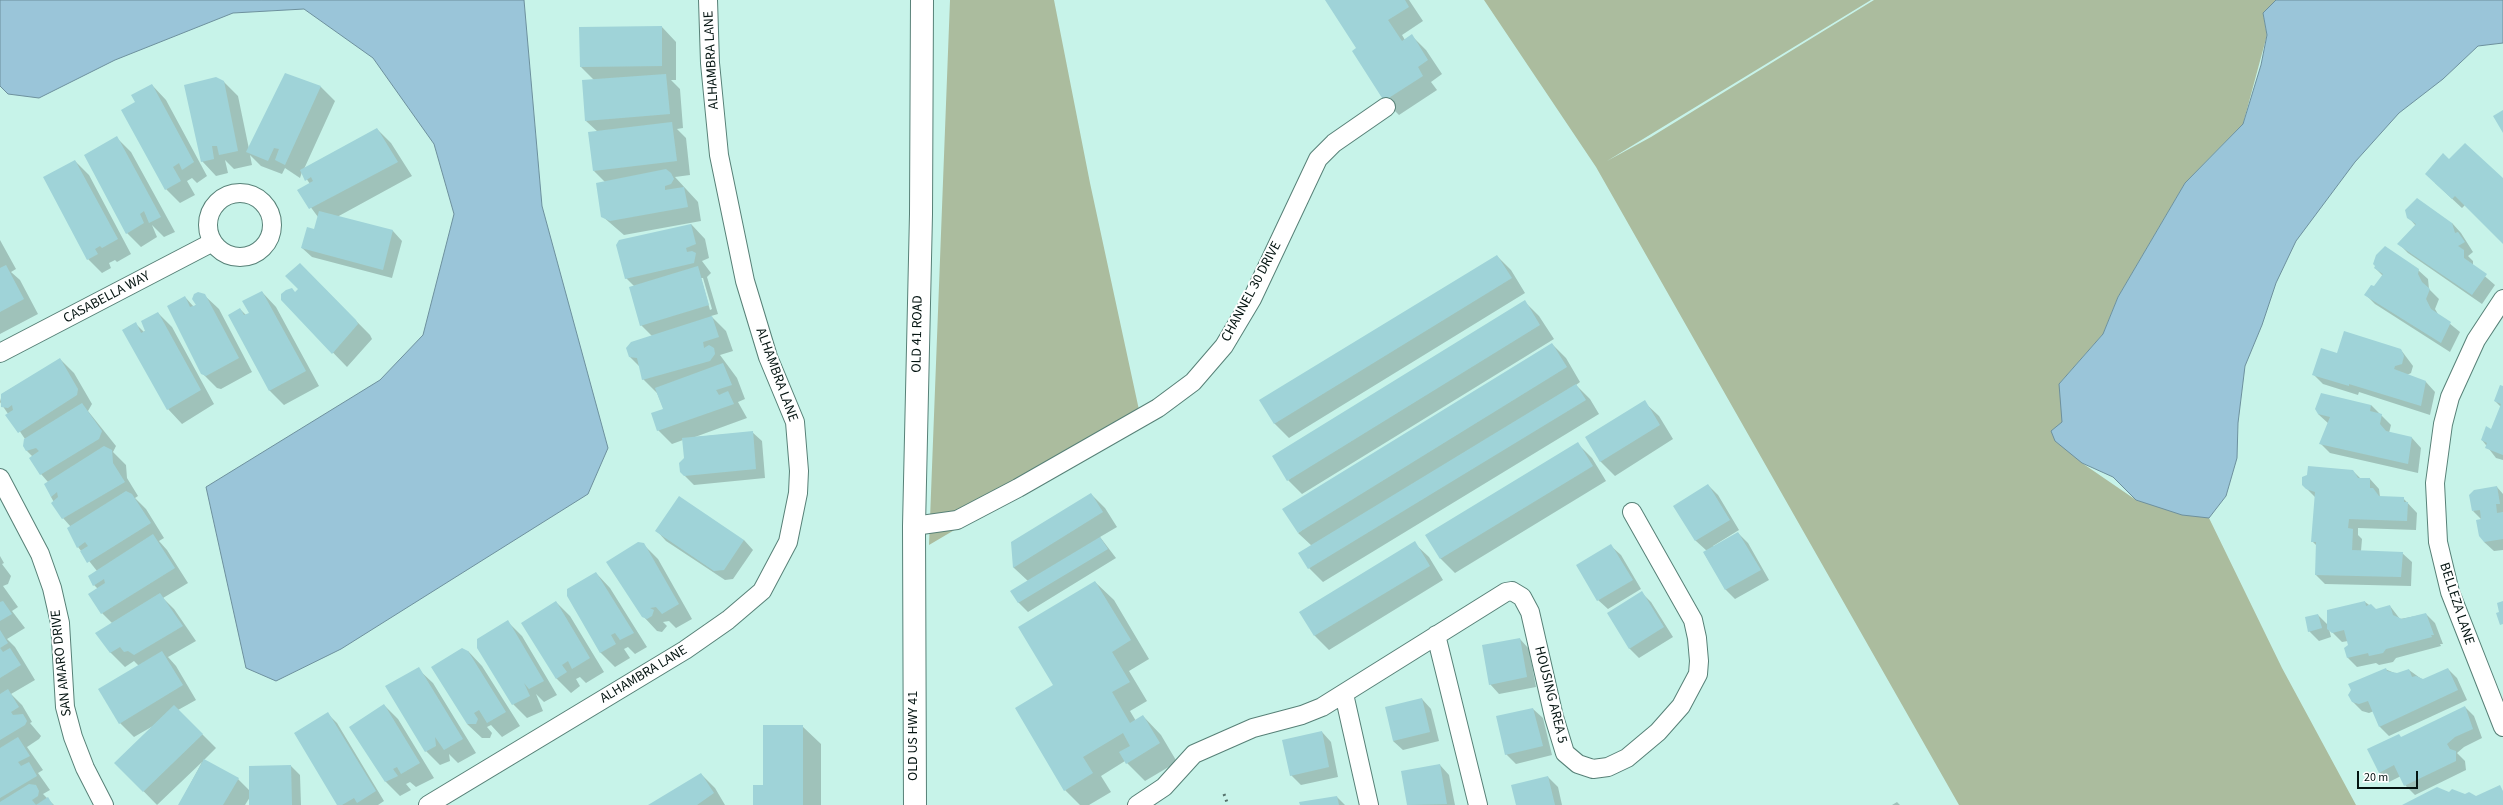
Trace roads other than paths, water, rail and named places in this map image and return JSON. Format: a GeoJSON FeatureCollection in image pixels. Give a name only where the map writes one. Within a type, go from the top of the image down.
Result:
{"type":"FeatureCollection","features":[{"type":"Feature","properties":{"kind":"street","name":"ALHAMBRA LANE"},"geometry":{"type":"LineString","coordinates":[[428,805],[685,650],[728,620],[762,591],[788,542],[798,492],[800,471],[795,422],[768,357],[745,281],[719,155],[710,64],[708,0]]}},
{"type":"Feature","properties":{"kind":"street","name":"OLD 41 ROAD"},"geometry":{"type":"LineString","coordinates":[[914,668],[914,526],[921,214],[922,0]]}},
{"type":"Feature","properties":{"kind":"street","name":"CHANNEL 30 DRIVE"},"geometry":{"type":"LineString","coordinates":[[914,526],[958,520],[1018,488],[1158,408],[1193,382],[1224,346],[1252,298],[1318,159],[1334,142],[1386,107]]}},
{"type":"Feature","properties":{"kind":"street","name":"CASABELLA WAY"},"geometry":{"type":"LineString","coordinates":[[0,353],[214,242]]}},
{"type":"Feature","properties":{"kind":"street","name":"BELLEZA LANE"},"geometry":{"type":"LineString","coordinates":[[2503,299],[2476,340],[2450,397],[2443,424],[2435,483],[2438,542],[2450,592],[2503,727]]}},
{"type":"Feature","properties":{"kind":"street","name":"SAN AMARO DRIVE"},"geometry":{"type":"LineString","coordinates":[[0,478],[40,554],[52,588],[60,623],[65,707],[73,737],[85,768],[104,805]]}},
{"type":"Feature","properties":{"kind":"street","name":"HOUSING AREA 5"},"geometry":{"type":"LineString","coordinates":[[1137,805],[1164,787],[1194,754],[1254,728],[1302,715],[1344,694],[1506,592],[1518,592],[1530,612],[1554,717],[1565,753],[1578,764],[1592,769],[1608,767],[1628,758],[1658,732],[1681,706],[1698,674],[1699,661],[1698,638],[1693,620],[1632,512]]}},
{"type":"Feature","properties":{"kind":"street"},"geometry":{"type":"LineString","coordinates":[[1436,635],[1478,805]]}},
{"type":"Feature","properties":{"kind":"street","name":"OLD US HWY 41"},"geometry":{"type":"LineString","coordinates":[[914,668],[915,805]]}},
{"type":"Feature","properties":{"kind":"street"},"geometry":{"type":"LineString","coordinates":[[1344,694],[1369,805]]}},
{"type":"Feature","properties":{"kind":"water"},"geometry":{"type":"Polygon","coordinates":[[[0,0],[524,0],[542,206],[608,448],[588,494],[341,649],[276,681],[246,668],[206,487],[380,380],[423,335],[454,214],[434,144],[373,58],[304,9],[233,13],[115,60],[39,98],[8,94],[0,86],[0,0]]]}},
{"type":"Feature","properties":{"kind":"water"},"geometry":{"type":"Polygon","coordinates":[[[2276,0],[2503,0],[2503,43],[2478,46],[2443,79],[2399,113],[2355,162],[2296,241],[2276,283],[2262,325],[2245,366],[2238,423],[2237,458],[2226,496],[2209,518],[2182,515],[2136,500],[2113,477],[2082,463],[2055,441],[2051,431],[2062,422],[2059,384],[2103,334],[2118,297],[2185,183],[2243,124],[2261,65],[2267,35],[2263,13],[2276,0]]]}},
{"type":"Feature","properties":{"kind":"railway"},"geometry":{"type":"LineString","coordinates":[[1224,794],[1228,805]]}}]}
